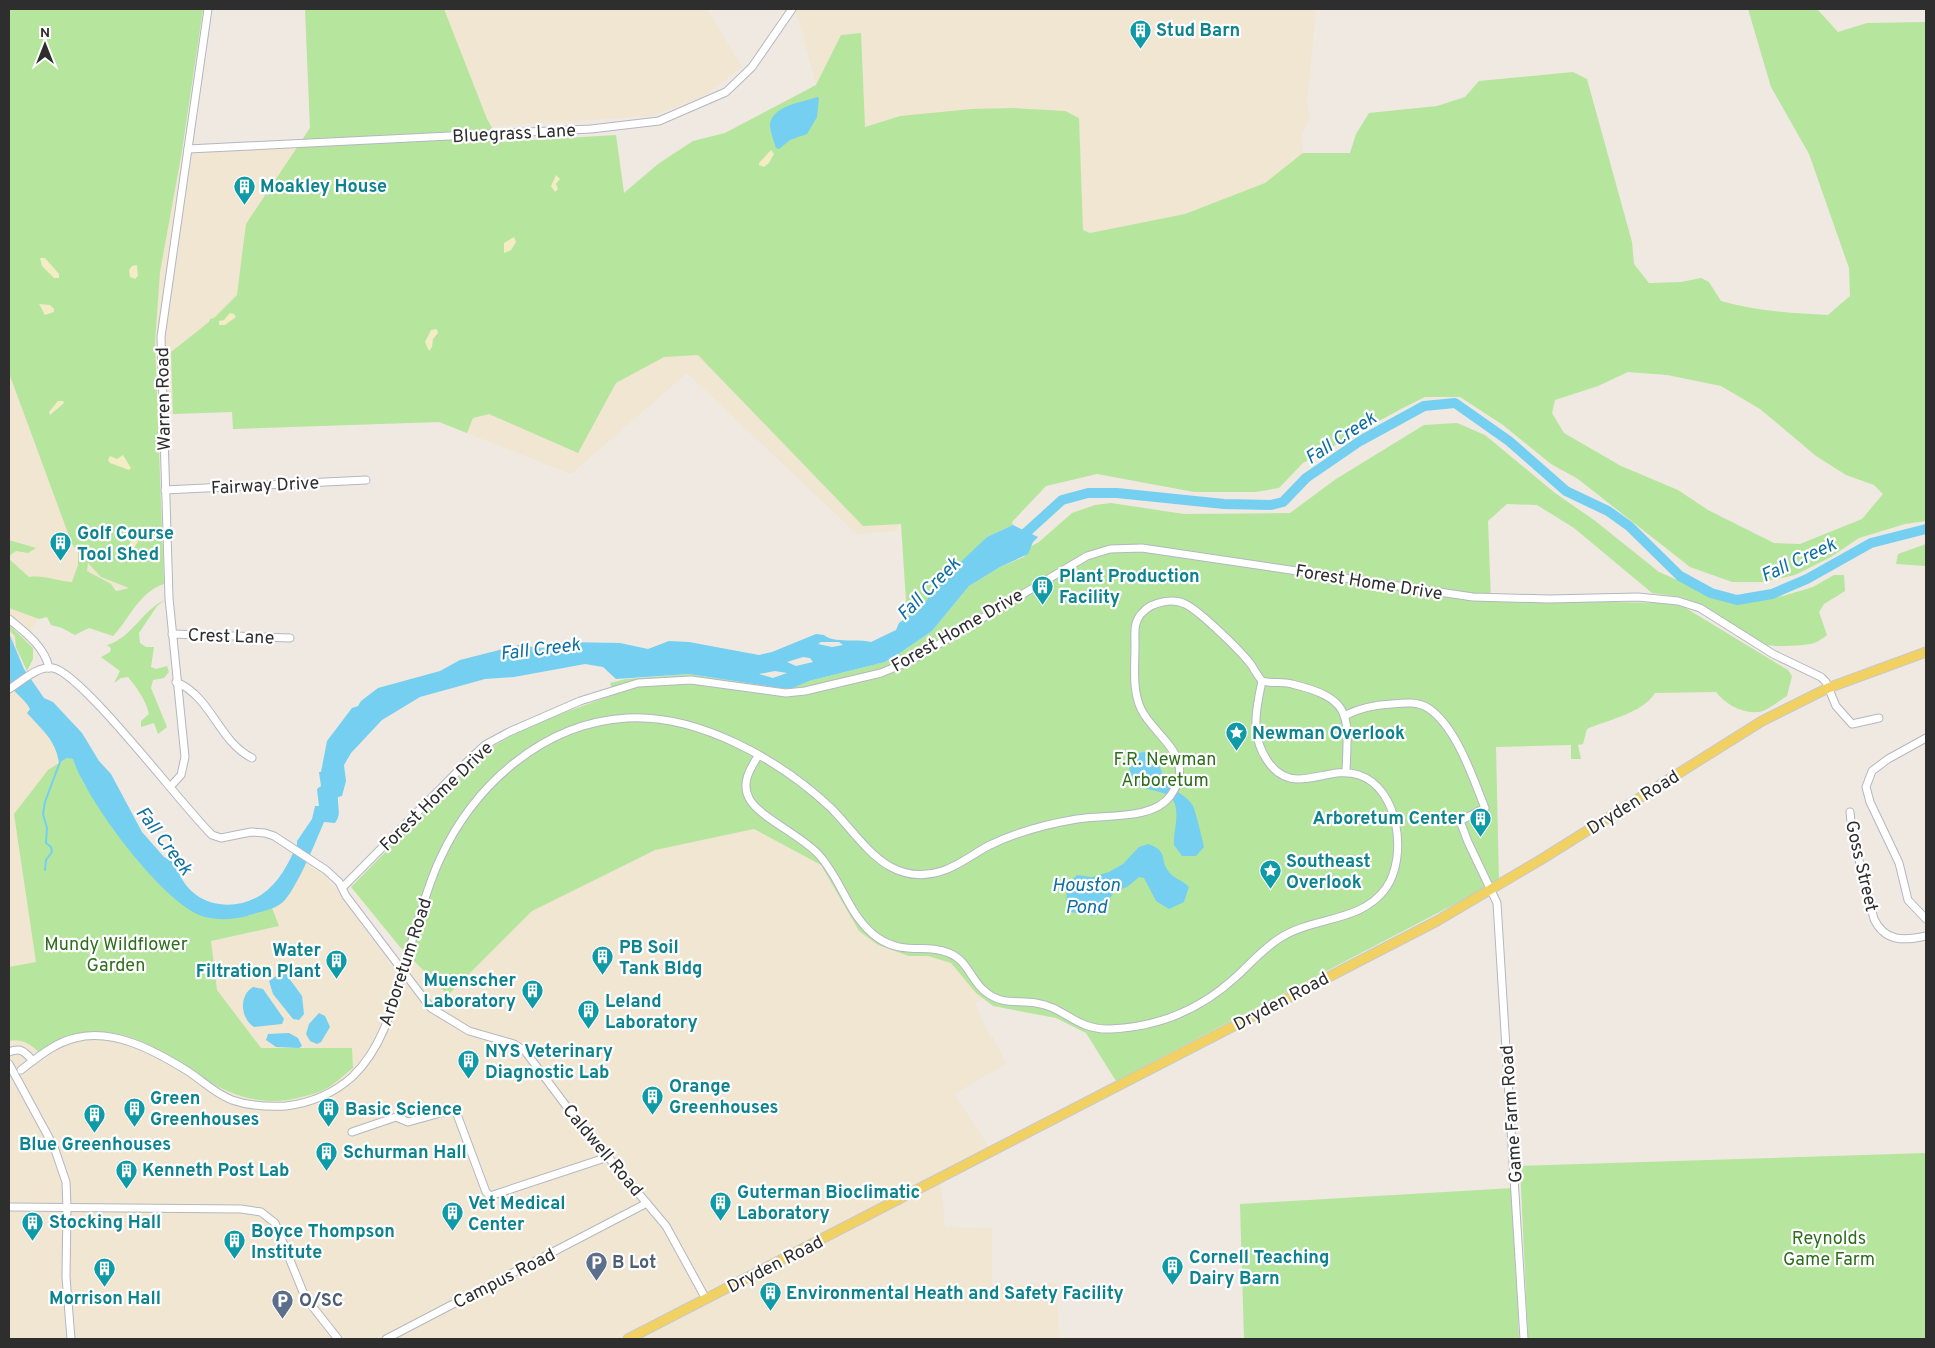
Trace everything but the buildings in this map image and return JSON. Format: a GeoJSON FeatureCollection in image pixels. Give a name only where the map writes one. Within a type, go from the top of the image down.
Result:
{"type":"FeatureCollection","features":[{"type":"Feature","properties":{"kind":"main road","name":"Dryden Road"},"geometry":{"type":"LineString","coordinates":[[628,1339],[1437,920],[1491,890],[1762,721],[1828,688],[1926,652]]}},
{"type":"Feature","properties":{"kind":"street","name":"Warren Road"},"geometry":{"type":"LineString","coordinates":[[170,787],[181,775],[185,762],[172,634],[165,490],[161,337],[208,9]]}},
{"type":"Feature","properties":{"kind":"street","name":"Bluegrass Lane"},"geometry":{"type":"LineString","coordinates":[[188,149],[571,130],[647,124],[713,99],[736,84],[752,67],[792,9]]}},
{"type":"Feature","properties":{"kind":"street","name":"Fairway Drive"},"geometry":{"type":"LineString","coordinates":[[165,490],[366,480]]}},
{"type":"Feature","properties":{"kind":"street","name":"Forest Home Drive"},"geometry":{"type":"LineString","coordinates":[[343,888],[473,756],[497,738],[518,728],[580,701],[638,683],[691,680],[786,693],[806,691],[881,673],[912,660],[1087,556],[1121,548],[1142,548],[1473,597],[1549,599],[1638,598],[1678,601],[1700,608],[1768,651],[1821,677],[1836,706],[1852,724],[1880,718]]}},
{"type":"Feature","properties":{"kind":"street","name":"Arboretum Road"},"geometry":{"type":"LineString","coordinates":[[21,1070],[50,1048],[72,1038],[87,1036],[114,1038],[155,1053],[186,1070],[220,1094],[234,1101],[264,1106],[307,1102],[342,1084],[360,1067],[386,1024],[398,992],[425,896],[438,863],[456,829],[486,789],[530,751],[567,731],[587,725],[628,718],[648,718],[681,722],[707,730],[726,738],[758,756],[806,787],[831,808],[880,860],[899,870],[912,874],[927,874],[947,870],[986,847],[1029,830],[1075,819],[1146,812],[1168,800],[1176,785],[1179,764],[1175,752],[1144,715],[1136,693],[1134,630],[1139,615],[1153,604],[1174,601],[1184,603],[1199,614],[1249,662],[1262,681]]}},
{"type":"Feature","properties":{"kind":"street"},"geometry":{"type":"LineString","coordinates":[[9,619],[28,634],[44,654],[49,668]]}},
{"type":"Feature","properties":{"kind":"street","name":"Crest Lane"},"geometry":{"type":"LineString","coordinates":[[172,634],[290,638]]}},
{"type":"Feature","properties":{"kind":"street"},"geometry":{"type":"LineString","coordinates":[[9,689],[34,673],[49,668],[65,674],[85,690],[212,835],[221,838],[251,832],[265,833],[321,867],[343,888]]}},
{"type":"Feature","properties":{"kind":"street"},"geometry":{"type":"LineString","coordinates":[[758,756],[746,780],[746,792],[752,803],[803,840],[820,855],[833,873],[858,916],[876,936],[904,948],[939,950],[955,955],[967,966],[982,990],[994,998],[1008,1002],[1043,1005],[1078,1024],[1107,1029],[1150,1024],[1187,1011],[1220,991],[1281,937],[1305,926],[1354,914],[1378,897],[1392,879],[1397,865],[1399,850],[1397,830],[1386,799],[1378,786],[1363,776],[1346,772],[1297,779],[1286,777],[1274,769],[1262,751],[1256,732],[1256,719],[1262,681],[1292,684],[1327,695],[1339,704],[1346,715],[1348,727],[1346,772]]}},
{"type":"Feature","properties":{"kind":"street"},"geometry":{"type":"LineString","coordinates":[[176,682],[187,687],[200,698],[234,746],[252,758]]}},
{"type":"Feature","properties":{"kind":"street","name":"Game Farm Road"},"geometry":{"type":"LineString","coordinates":[[1346,715],[1359,709],[1379,705],[1413,703],[1427,707],[1452,734],[1485,808],[1460,821],[1496,900],[1524,1339]]}},
{"type":"Feature","properties":{"kind":"street"},"geometry":{"type":"LineString","coordinates":[[1926,738],[1888,759],[1872,771],[1866,787],[1870,802],[1899,863],[1908,900],[1926,919]]}},
{"type":"Feature","properties":{"kind":"street","name":"Goss Street"},"geometry":{"type":"LineString","coordinates":[[1850,812],[1852,832],[1874,919],[1879,929],[1883,934],[1901,938],[1926,936]]}},
{"type":"Feature","properties":{"kind":"street","name":"Caldwell Road"},"geometry":{"type":"LineString","coordinates":[[343,888],[346,896],[403,973],[425,1002],[438,1014],[474,1033],[512,1043],[523,1049],[676,1241],[706,1299]]}},
{"type":"Feature","properties":{"kind":"street"},"geometry":{"type":"LineString","coordinates":[[9,1052],[15,1049],[22,1050],[33,1061]]}},
{"type":"Feature","properties":{"kind":"street"},"geometry":{"type":"LineString","coordinates":[[9,1064],[58,1156],[66,1182],[66,1277],[71,1339]]}},
{"type":"Feature","properties":{"kind":"street"},"geometry":{"type":"LineString","coordinates":[[352,1132],[396,1117],[408,1122],[455,1108],[486,1192],[490,1196],[608,1157]]}},
{"type":"Feature","properties":{"kind":"street","name":"Campus Road"},"geometry":{"type":"LineString","coordinates":[[386,1339],[647,1203]]}},
{"type":"Feature","properties":{"kind":"street"},"geometry":{"type":"LineString","coordinates":[[9,1207],[250,1210],[261,1212],[276,1225],[307,1299],[338,1339]]}},
{"type":"Feature","properties":{"kind":"shaded area"},"geometry":{"type":"Polygon","coordinates":[[[9,9],[203,9],[182,151],[297,149],[310,128],[305,9],[707,9],[742,67],[704,96],[652,116],[492,126],[500,142],[616,135],[624,193],[658,164],[693,141],[725,133],[816,85],[794,9],[1316,9],[1307,103],[1310,118],[1301,136],[1303,153],[1265,183],[1185,214],[1090,233],[1083,230],[1079,119],[900,116],[865,126],[901,523],[896,531],[857,534],[687,373],[571,474],[439,422],[233,429],[232,412],[158,414],[164,584],[137,590],[54,583],[14,669],[194,904],[237,911],[268,898],[299,860],[326,877],[406,985],[438,872],[614,722],[953,956],[987,997],[975,1003],[990,1037],[993,1037],[1006,1064],[954,1094],[989,1147],[940,1174],[945,1227],[992,1228],[992,1285],[1057,1283],[1059,1339],[9,1339],[9,9]]]}},
{"type":"Feature","properties":{"kind":"green space"},"geometry":{"type":"Polygon","coordinates":[[[9,9],[203,9],[182,151],[160,272],[155,342],[164,584],[155,588],[141,599],[113,636],[89,628],[75,635],[51,625],[47,617],[39,619],[9,608],[9,559],[29,577],[72,582],[78,565],[78,552],[72,544],[9,373],[9,9]],[[88,563],[87,571],[111,584],[116,591],[129,588],[101,577],[88,563]]]}},
{"type":"Feature","properties":{"kind":"green space"},"geometry":{"type":"Polygon","coordinates":[[[305,9],[444,9],[487,119],[500,142],[616,135],[624,193],[658,164],[693,141],[725,133],[816,85],[841,35],[861,33],[865,127],[900,116],[972,109],[1013,108],[1065,111],[1079,118],[1083,230],[1090,233],[1185,214],[1265,183],[1303,153],[1350,153],[1356,134],[1369,113],[1437,106],[1465,97],[1479,81],[1573,72],[1587,79],[1632,242],[1634,264],[1649,283],[1681,282],[1701,278],[1709,282],[1721,301],[1760,309],[1828,315],[1850,296],[1849,268],[1809,154],[1771,87],[1748,9],[1817,9],[1838,32],[1867,23],[1926,22],[1926,521],[1905,524],[1859,538],[1831,557],[1795,575],[1763,582],[1732,582],[1690,567],[1578,479],[1551,464],[1503,425],[1460,397],[1425,397],[1303,463],[1279,488],[1256,492],[1194,492],[1097,474],[1046,486],[1012,522],[1013,525],[987,537],[923,605],[907,616],[901,524],[863,526],[698,355],[664,357],[616,383],[578,453],[489,414],[473,418],[467,433],[439,422],[233,429],[232,412],[173,414],[171,352],[209,322],[210,319],[214,318],[237,295],[246,224],[310,128],[305,9]],[[1628,372],[1598,386],[1555,400],[1552,413],[1564,433],[1621,466],[1678,490],[1708,510],[1774,543],[1800,544],[1862,519],[1883,494],[1874,485],[1846,475],[1816,456],[1760,409],[1721,386],[1667,375],[1628,372]]]}},
{"type":"Feature","properties":{"kind":"green space","name":"F.R. Newman Arboretum"},"geometry":{"type":"Polygon","coordinates":[[[1457,423],[1485,435],[1555,493],[1594,520],[1659,572],[1698,589],[1746,599],[1783,596],[1813,587],[1834,575],[1844,575],[1845,591],[1824,604],[1819,612],[1827,635],[1817,642],[1810,644],[1790,646],[1767,645],[1699,604],[1681,597],[1652,593],[1574,528],[1537,505],[1507,504],[1488,521],[1491,600],[1667,603],[1684,607],[1788,670],[1792,676],[1787,696],[1766,710],[1750,712],[1731,705],[1716,692],[1655,693],[1642,706],[1633,711],[1587,729],[1583,744],[1578,745],[1581,759],[1571,759],[1571,745],[1496,747],[1499,881],[1116,1081],[1086,1033],[1056,1018],[993,1006],[976,993],[951,963],[928,956],[909,956],[878,945],[859,931],[821,865],[754,829],[655,850],[532,911],[448,995],[400,947],[351,887],[480,756],[510,736],[527,728],[562,713],[614,695],[610,683],[626,679],[689,674],[780,688],[792,688],[809,681],[885,662],[932,631],[969,586],[1000,567],[1024,557],[1030,547],[1039,542],[1072,513],[1095,505],[1111,503],[1184,514],[1290,513],[1336,479],[1424,425],[1457,423]]]}},
{"type":"Feature","properties":{"kind":"green space"},"geometry":{"type":"Polygon","coordinates":[[[9,540],[36,548],[28,553],[16,551],[9,556],[9,540]]]}},
{"type":"Feature","properties":{"kind":"green space"},"geometry":{"type":"Polygon","coordinates":[[[1926,544],[1926,566],[1896,564],[1898,554],[1926,544]]]}},
{"type":"Feature","properties":{"kind":"green space"},"geometry":{"type":"Polygon","coordinates":[[[165,600],[157,606],[139,633],[140,643],[146,647],[154,647],[151,667],[156,669],[167,666],[169,672],[164,678],[153,680],[151,688],[167,727],[158,734],[154,723],[141,727],[141,721],[149,714],[135,686],[128,677],[121,678],[114,683],[120,671],[101,657],[110,652],[111,648],[107,645],[123,636],[150,610],[165,600]]]}},
{"type":"Feature","properties":{"kind":"green space"},"geometry":{"type":"Polygon","coordinates":[[[9,625],[33,648],[33,659],[27,671],[16,647],[15,636],[9,630],[9,625]]]}},
{"type":"Feature","properties":{"kind":"green space","name":"Mundy Wildflower Garden"},"geometry":{"type":"Polygon","coordinates":[[[67,758],[73,759],[84,784],[124,841],[184,906],[249,916],[272,908],[279,926],[211,941],[217,990],[261,1048],[352,1048],[353,1068],[332,1085],[316,1093],[293,1099],[258,1100],[226,1090],[142,1041],[111,1033],[78,1035],[39,1052],[26,1042],[18,1040],[9,1041],[9,967],[36,962],[14,814],[48,770],[67,758]]]}},
{"type":"Feature","properties":{"kind":"green space","name":"Reynolds Game Farm"},"geometry":{"type":"Polygon","coordinates":[[[1926,1153],[1926,1339],[1528,1339],[1520,1166],[1926,1153]]]}},
{"type":"Feature","properties":{"kind":"green space"},"geometry":{"type":"Polygon","coordinates":[[[1513,1188],[1519,1339],[1244,1339],[1240,1204],[1513,1188]]]}},
{"type":"Feature","properties":{"kind":"sand"},"geometry":{"type":"Polygon","coordinates":[[[771,150],[774,154],[769,163],[764,167],[759,165],[759,163],[771,150]]]}},
{"type":"Feature","properties":{"kind":"sand"},"geometry":{"type":"Polygon","coordinates":[[[556,175],[560,179],[556,184],[558,189],[555,192],[551,186],[556,175]]]}},
{"type":"Feature","properties":{"kind":"sand"},"geometry":{"type":"Polygon","coordinates":[[[514,237],[516,242],[511,250],[504,253],[504,243],[514,237]]]}},
{"type":"Feature","properties":{"kind":"sand"},"geometry":{"type":"Polygon","coordinates":[[[40,258],[45,258],[59,274],[59,278],[54,278],[42,266],[40,258]]]}},
{"type":"Feature","properties":{"kind":"sand"},"geometry":{"type":"Polygon","coordinates":[[[137,265],[138,276],[135,279],[130,277],[129,270],[132,266],[137,265]]]}},
{"type":"Feature","properties":{"kind":"sand"},"geometry":{"type":"Polygon","coordinates":[[[39,304],[50,305],[54,312],[45,315],[39,304]]]}},
{"type":"Feature","properties":{"kind":"sand"},"geometry":{"type":"Polygon","coordinates":[[[230,313],[236,317],[225,325],[219,325],[219,321],[224,320],[230,313]]]}},
{"type":"Feature","properties":{"kind":"sand"},"geometry":{"type":"Polygon","coordinates":[[[437,329],[438,333],[433,339],[432,347],[429,351],[425,342],[431,330],[437,329]]]}},
{"type":"Feature","properties":{"kind":"sand"},"geometry":{"type":"Polygon","coordinates":[[[58,401],[63,401],[64,403],[50,415],[49,412],[58,401]]]}},
{"type":"Feature","properties":{"kind":"sand"},"geometry":{"type":"Polygon","coordinates":[[[123,455],[131,468],[129,470],[110,463],[108,460],[110,456],[117,459],[123,455]]]}},
{"type":"Feature","properties":{"kind":"sand"},"geometry":{"type":"Polygon","coordinates":[[[135,534],[142,535],[129,556],[125,552],[135,534]]]}},
{"type":"Feature","properties":{"kind":"water"},"geometry":{"type":"Polygon","coordinates":[[[819,98],[817,117],[807,134],[790,140],[779,149],[776,148],[770,127],[772,118],[783,108],[819,98]]]}},
{"type":"Feature","properties":{"kind":"water"},"geometry":{"type":"Polygon","coordinates":[[[1013,525],[1038,537],[1033,542],[1028,554],[1000,567],[969,586],[932,631],[894,657],[885,662],[809,681],[793,688],[780,688],[689,674],[616,679],[603,667],[585,664],[514,677],[485,679],[420,697],[382,720],[351,753],[344,765],[346,781],[342,796],[338,797],[339,813],[337,820],[335,823],[324,822],[301,873],[285,900],[271,909],[236,918],[205,917],[188,909],[149,873],[128,849],[93,799],[73,759],[67,758],[59,763],[52,742],[27,713],[30,709],[13,689],[8,676],[9,633],[24,669],[44,698],[53,702],[82,733],[99,761],[111,774],[142,832],[164,857],[176,864],[181,878],[189,889],[199,897],[210,902],[223,905],[236,904],[249,901],[261,895],[273,885],[282,873],[297,845],[297,841],[312,819],[315,806],[319,806],[317,789],[321,786],[319,772],[321,772],[327,741],[352,708],[358,706],[361,701],[378,688],[440,671],[460,660],[519,645],[541,648],[559,646],[565,642],[620,643],[648,649],[669,641],[689,642],[759,655],[772,652],[816,634],[833,639],[871,642],[896,630],[899,623],[923,605],[944,578],[987,537],[1013,525]],[[821,642],[818,644],[832,647],[843,645],[839,642],[821,642]],[[803,657],[787,662],[796,666],[813,662],[810,658],[803,657]],[[775,671],[759,674],[773,678],[787,673],[775,671]]]}},
{"type":"Feature","properties":{"kind":"water"},"geometry":{"type":"Polygon","coordinates":[[[1145,752],[1150,754],[1156,761],[1167,782],[1193,806],[1204,847],[1196,856],[1182,856],[1174,845],[1176,807],[1170,797],[1164,793],[1141,786],[1135,782],[1130,774],[1129,763],[1138,753],[1145,752]]]}},
{"type":"Feature","properties":{"kind":"water","name":"Houston Pond"},"geometry":{"type":"Polygon","coordinates":[[[1148,844],[1159,850],[1171,874],[1189,887],[1184,902],[1169,909],[1156,901],[1144,878],[1139,877],[1127,887],[1114,892],[1100,914],[1093,916],[1071,912],[1066,897],[1070,883],[1077,875],[1092,877],[1109,872],[1123,864],[1139,847],[1148,844]]]}},
{"type":"Feature","properties":{"kind":"water"},"geometry":{"type":"Polygon","coordinates":[[[279,974],[286,974],[302,996],[304,1014],[299,1020],[293,1019],[273,994],[269,981],[279,974]]]}},
{"type":"Feature","properties":{"kind":"water"},"geometry":{"type":"Polygon","coordinates":[[[253,987],[263,989],[284,1019],[282,1024],[254,1027],[246,1019],[243,1002],[248,991],[253,987]]]}},
{"type":"Feature","properties":{"kind":"water"},"geometry":{"type":"Polygon","coordinates":[[[319,1013],[325,1016],[330,1027],[321,1042],[317,1044],[310,1041],[306,1034],[309,1024],[319,1013]]]}},
{"type":"Feature","properties":{"kind":"water"},"geometry":{"type":"Polygon","coordinates":[[[289,1033],[298,1038],[302,1046],[299,1048],[276,1047],[266,1040],[268,1034],[289,1033]]]}},
{"type":"Feature","properties":{"kind":"waterway","name":"Fall Creek"},"geometry":{"type":"LineString","coordinates":[[1018,540],[1062,500],[1088,493],[1117,493],[1224,504],[1271,505],[1283,502],[1306,478],[1360,441],[1424,406],[1455,403],[1509,441],[1566,491],[1608,511],[1629,526],[1680,576],[1711,593],[1737,600],[1772,594],[1807,579],[1871,543],[1926,529]]}},
{"type":"Feature","properties":{"kind":"waterway"},"geometry":{"type":"LineString","coordinates":[[45,870],[46,860],[52,852],[51,847],[46,843],[47,828],[43,814],[45,802],[60,762]]}},
{"type":"Feature","properties":{"kind":"place","name":"Stud Barn"},"geometry":{"type":"Point","coordinates":[1140,49]}},
{"type":"Feature","properties":{"kind":"place","name":"Moakley House"},"geometry":{"type":"Point","coordinates":[244,205]}},
{"type":"Feature","properties":{"kind":"place","name":"Golf Course Tool Shed"},"geometry":{"type":"Point","coordinates":[61,562]}},
{"type":"Feature","properties":{"kind":"place","name":"Plant Production Facility"},"geometry":{"type":"Point","coordinates":[1043,605]}},
{"type":"Feature","properties":{"kind":"place","name":"Newman Overlook"},"geometry":{"type":"Point","coordinates":[1236,752]}},
{"type":"Feature","properties":{"kind":"place","name":"Arboretum Center"},"geometry":{"type":"Point","coordinates":[1481,837]}},
{"type":"Feature","properties":{"kind":"place","name":"Southeast Overlook"},"geometry":{"type":"Point","coordinates":[1270,890]}},
{"type":"Feature","properties":{"kind":"place","name":"PB Soil Tank Bldg"},"geometry":{"type":"Point","coordinates":[603,976]}},
{"type":"Feature","properties":{"kind":"place","name":"Water Filtration Plant"},"geometry":{"type":"Point","coordinates":[337,979]}},
{"type":"Feature","properties":{"kind":"place","name":"Muenscher Laboratory"},"geometry":{"type":"Point","coordinates":[532,1009]}},
{"type":"Feature","properties":{"kind":"place","name":"Leland Laboratory"},"geometry":{"type":"Point","coordinates":[589,1030]}},
{"type":"Feature","properties":{"kind":"place","name":"NYS Veterinary Diagnostic Lab"},"geometry":{"type":"Point","coordinates":[469,1080]}},
{"type":"Feature","properties":{"kind":"place","name":"Orange Greenhouses"},"geometry":{"type":"Point","coordinates":[653,1115]}},
{"type":"Feature","properties":{"kind":"place","name":"Green Greenhouses"},"geometry":{"type":"Point","coordinates":[134,1127]}},
{"type":"Feature","properties":{"kind":"place","name":"Basic Science"},"geometry":{"type":"Point","coordinates":[329,1128]}},
{"type":"Feature","properties":{"kind":"place","name":"Blue Greenhouses"},"geometry":{"type":"Point","coordinates":[95,1133]}},
{"type":"Feature","properties":{"kind":"place","name":"Schurman Hall"},"geometry":{"type":"Point","coordinates":[327,1171]}},
{"type":"Feature","properties":{"kind":"place","name":"Kenneth Post Lab"},"geometry":{"type":"Point","coordinates":[126,1189]}},
{"type":"Feature","properties":{"kind":"place","name":"Guterman Bioclimatic Laboratory"},"geometry":{"type":"Point","coordinates":[721,1221]}},
{"type":"Feature","properties":{"kind":"place","name":"Vet Medical Center"},"geometry":{"type":"Point","coordinates":[452,1232]}},
{"type":"Feature","properties":{"kind":"place","name":"Stocking Hall"},"geometry":{"type":"Point","coordinates":[33,1241]}},
{"type":"Feature","properties":{"kind":"place","name":"Boyce Thompson Institute"},"geometry":{"type":"Point","coordinates":[235,1260]}},
{"type":"Feature","properties":{"kind":"place","name":"B Lot"},"geometry":{"type":"Point","coordinates":[596,1281]}},
{"type":"Feature","properties":{"kind":"place","name":"Cornell Teaching Dairy Barn"},"geometry":{"type":"Point","coordinates":[1173,1286]}},
{"type":"Feature","properties":{"kind":"place","name":"Morrison Hall"},"geometry":{"type":"Point","coordinates":[105,1287]}},
{"type":"Feature","properties":{"kind":"place","name":"Environmental Heath and Safety Facility"},"geometry":{"type":"Point","coordinates":[770,1312]}},
{"type":"Feature","properties":{"kind":"place","name":"O/SC"},"geometry":{"type":"Point","coordinates":[283,1319]}}]}
